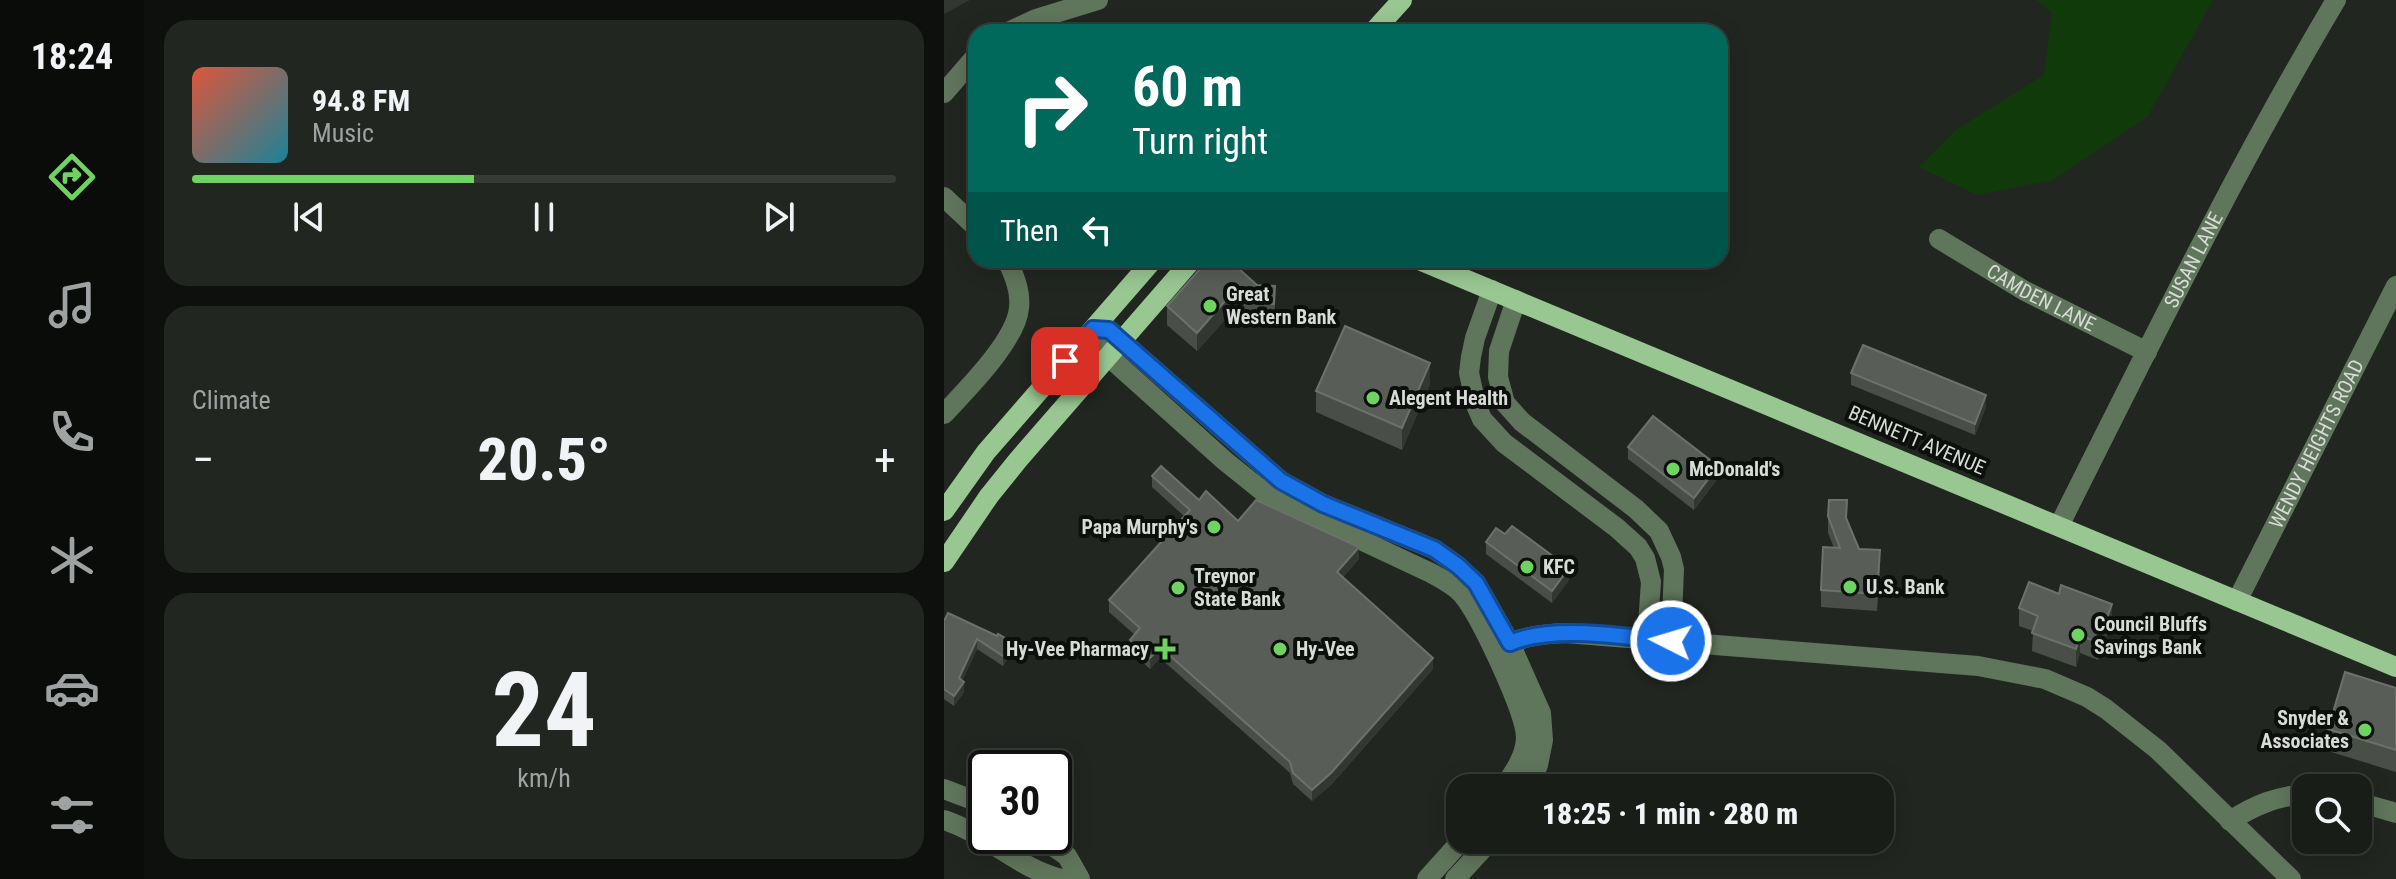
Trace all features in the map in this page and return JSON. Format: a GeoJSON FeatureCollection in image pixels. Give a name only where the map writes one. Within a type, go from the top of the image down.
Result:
{"type":"FeatureCollection","features":[{"type":"Feature","properties":{"kind":"main road"},"geometry":{"type":"LineString","coordinates":[[1380,24],[1402,0]]}},
{"type":"Feature","properties":{"kind":"main road"},"geometry":{"type":"LineString","coordinates":[[944,511],[986,452],[1146,268]]}},
{"type":"Feature","properties":{"kind":"main road"},"geometry":{"type":"LineString","coordinates":[[946,554],[1011,469],[1185,268]]}},
{"type":"Feature","properties":{"kind":"main road","name":"BENNETT AVENUE"},"geometry":{"type":"LineString","coordinates":[[1438,268],[2396,667]]}},
{"type":"Feature","properties":{"kind":"street"},"geometry":{"type":"LineString","coordinates":[[1025,24],[1098,0]]}},
{"type":"Feature","properties":{"kind":"street","name":"SUSAN LANE"},"geometry":{"type":"LineString","coordinates":[[2059,526],[2275,107],[2336,0]]}},
{"type":"Feature","properties":{"kind":"street"},"geometry":{"type":"LineString","coordinates":[[944,93],[968,65]]}},
{"type":"Feature","properties":{"kind":"street"},"geometry":{"type":"LineString","coordinates":[[944,197],[968,220]]}},
{"type":"Feature","properties":{"kind":"street","name":"CAMDEN LANE"},"geometry":{"type":"LineString","coordinates":[[1939,239],[2025,291],[2147,352]]}},
{"type":"Feature","properties":{"kind":"street"},"geometry":{"type":"LineString","coordinates":[[944,414],[1003,345],[1014,327],[1019,310],[1019,293],[1010,268]]}},
{"type":"Feature","properties":{"kind":"street","name":"WENDY HEIGHTS ROAD"},"geometry":{"type":"LineString","coordinates":[[2237,601],[2396,287]]}},
{"type":"Feature","properties":{"kind":"street"},"geometry":{"type":"LineString","coordinates":[[1492,290],[1475,338],[1469,373],[1482,419],[1504,443],[1638,547],[1645,558],[1651,582],[1647,639]]}},
{"type":"Feature","properties":{"kind":"street"},"geometry":{"type":"LineString","coordinates":[[1516,300],[1499,351],[1498,377],[1505,403],[1522,422],[1636,509],[1659,531],[1674,569],[1671,641]]}},
{"type":"Feature","properties":{"kind":"street"},"geometry":{"type":"LineString","coordinates":[[1093,329],[1099,344],[1114,349],[1225,461],[1271,498],[1450,583],[1462,593],[1502,646],[1541,713],[1543,740],[1534,774]]}},
{"type":"Feature","properties":{"kind":"street"},"geometry":{"type":"LineString","coordinates":[[1502,646],[1535,635],[1566,633],[1978,666],[2045,679],[2087,697],[2158,750],[2291,879]]}},
{"type":"Feature","properties":{"kind":"street"},"geometry":{"type":"LineString","coordinates":[[1502,646],[1523,718],[1526,741],[1513,774]]}},
{"type":"Feature","properties":{"kind":"street"},"geometry":{"type":"LineString","coordinates":[[944,789],[968,798]]}},
{"type":"Feature","properties":{"kind":"street"},"geometry":{"type":"LineString","coordinates":[[2230,821],[2263,802],[2292,797]]}},
{"type":"Feature","properties":{"kind":"street"},"geometry":{"type":"LineString","coordinates":[[2372,806],[2396,813]]}},
{"type":"Feature","properties":{"kind":"street"},"geometry":{"type":"LineString","coordinates":[[944,820],[975,831],[1024,866],[1061,879]]}},
{"type":"Feature","properties":{"kind":"street"},"geometry":{"type":"LineString","coordinates":[[1064,854],[1080,879]]}},
{"type":"Feature","properties":{"kind":"street"},"geometry":{"type":"LineString","coordinates":[[1427,879],[1449,854]]}},
{"type":"Feature","properties":{"kind":"street"},"geometry":{"type":"LineString","coordinates":[[1455,879],[1478,854]]}},
{"type":"Feature","properties":{"kind":"green space"},"geometry":{"type":"Polygon","coordinates":[[[2036,0],[2213,0],[2147,117],[2052,180],[1977,195],[1919,167],[1956,130],[2044,75],[2052,12],[2036,0]]]}},
{"type":"Feature","properties":{"kind":"building"},"geometry":{"type":"Polygon","coordinates":[[[1201,268],[1238,268],[1257,285],[1275,286],[1274,304],[1242,302],[1232,293],[1197,333],[1167,306],[1201,268]]]}},
{"type":"Feature","properties":{"kind":"building","name":"Alegent Health"},"geometry":{"type":"Polygon","coordinates":[[[1345,326],[1430,363],[1402,428],[1316,391],[1345,326]]]}},
{"type":"Feature","properties":{"kind":"building"},"geometry":{"type":"Polygon","coordinates":[[[1863,345],[1986,395],[1975,424],[1851,373],[1863,345]]]}},
{"type":"Feature","properties":{"kind":"building","name":"McDonald's"},"geometry":{"type":"Polygon","coordinates":[[[1653,416],[1718,466],[1694,498],[1628,447],[1653,416]]]}},
{"type":"Feature","properties":{"kind":"building","name":"Hy-Vee"},"geometry":{"type":"Polygon","coordinates":[[[1161,466],[1199,500],[1206,491],[1238,521],[1256,500],[1359,547],[1337,572],[1433,658],[1331,773],[1312,790],[1293,773],[1290,762],[1160,647],[1150,658],[1130,640],[1140,628],[1109,600],[1190,510],[1152,476],[1161,466]]]}},
{"type":"Feature","properties":{"kind":"building"},"geometry":{"type":"Polygon","coordinates":[[[1829,500],[1847,500],[1846,518],[1859,549],[1880,550],[1877,594],[1821,590],[1823,547],[1840,548],[1828,516],[1829,500]]]}},
{"type":"Feature","properties":{"kind":"building"},"geometry":{"type":"Polygon","coordinates":[[[1512,526],[1569,568],[1552,591],[1486,542],[1496,528],[1505,534],[1512,526]]]}},
{"type":"Feature","properties":{"kind":"building"},"geometry":{"type":"Polygon","coordinates":[[[2029,582],[2059,594],[2061,585],[2112,604],[2098,642],[2080,636],[2076,649],[2032,633],[2038,616],[2019,608],[2029,582]]]}},
{"type":"Feature","properties":{"kind":"building"},"geometry":{"type":"Polygon","coordinates":[[[948,613],[1012,642],[1003,656],[977,639],[959,678],[964,682],[954,696],[944,689],[944,621],[948,613]]]}},
{"type":"Feature","properties":{"kind":"building","name":"Snyder & Associates"},"geometry":{"type":"Polygon","coordinates":[[[2345,672],[2396,688],[2396,750],[2328,729],[2345,672]]]}},
{"type":"Feature","properties":{"kind":"place","name":"Great Western Bank"},"geometry":{"type":"Point","coordinates":[1210,306]}},
{"type":"Feature","properties":{"kind":"place","name":"Alegent Health"},"geometry":{"type":"Point","coordinates":[1373,398]}},
{"type":"Feature","properties":{"kind":"place","name":"McDonald's"},"geometry":{"type":"Point","coordinates":[1673,469]}},
{"type":"Feature","properties":{"kind":"place","name":"Papa Murphy's"},"geometry":{"type":"Point","coordinates":[1214,527]}},
{"type":"Feature","properties":{"kind":"place","name":"KFC"},"geometry":{"type":"Point","coordinates":[1527,567]}},
{"type":"Feature","properties":{"kind":"place","name":"U.S. Bank"},"geometry":{"type":"Point","coordinates":[1850,587]}},
{"type":"Feature","properties":{"kind":"place","name":"Treynor State Bank"},"geometry":{"type":"Point","coordinates":[1178,588]}},
{"type":"Feature","properties":{"kind":"place","name":"Council Bluffs Savings Bank"},"geometry":{"type":"Point","coordinates":[2078,635]}},
{"type":"Feature","properties":{"kind":"place","name":"Hy-Vee Pharmacy"},"geometry":{"type":"Point","coordinates":[1165,649]}},
{"type":"Feature","properties":{"kind":"place","name":"Hy-Vee"},"geometry":{"type":"Point","coordinates":[1280,649]}},
{"type":"Feature","properties":{"kind":"place","name":"Snyder & Associates"},"geometry":{"type":"Point","coordinates":[2365,730]}},
{"type":"Feature","properties":{"kind":"route"},"geometry":{"type":"LineString","coordinates":[[1065,361],[1093,329],[1109,330],[1281,481],[1323,504],[1434,549],[1458,566],[1476,583],[1510,643],[1535,635],[1566,633],[1671,641]]}}]}
